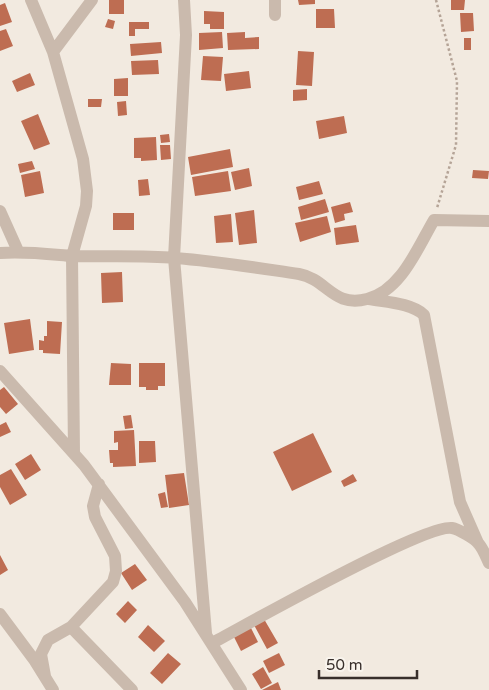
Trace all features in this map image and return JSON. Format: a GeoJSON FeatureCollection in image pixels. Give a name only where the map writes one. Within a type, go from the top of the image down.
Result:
{"type":"FeatureCollection","features":[{"type":"Feature","properties":{"kind":"street"},"geometry":{"type":"LineString","coordinates":[[30,0],[53,52],[83,159],[87,191],[86,206],[72,256],[74,454]]}},
{"type":"Feature","properties":{"kind":"street"},"geometry":{"type":"LineString","coordinates":[[53,52],[92,0]]}},
{"type":"Feature","properties":{"kind":"street"},"geometry":{"type":"LineString","coordinates":[[184,0],[186,34],[174,258],[209,638]]}},
{"type":"Feature","properties":{"kind":"street"},"geometry":{"type":"LineString","coordinates":[[275,0],[275,15]]}},
{"type":"Feature","properties":{"kind":"street"},"geometry":{"type":"LineString","coordinates":[[0,211],[18,252]]}},
{"type":"Feature","properties":{"kind":"street"},"geometry":{"type":"LineString","coordinates":[[369,299],[384,291],[402,275],[434,220],[489,221]]}},
{"type":"Feature","properties":{"kind":"street"},"geometry":{"type":"LineString","coordinates":[[0,253],[18,252],[72,256],[174,258],[304,275],[342,300],[369,299],[419,310],[424,315],[460,502],[465,518],[489,563]]}},
{"type":"Feature","properties":{"kind":"street"},"geometry":{"type":"LineString","coordinates":[[0,371],[99,484],[209,638],[241,690]]}},
{"type":"Feature","properties":{"kind":"street"},"geometry":{"type":"LineString","coordinates":[[45,676],[41,654],[48,640],[71,627],[113,582],[116,570],[115,556],[94,517],[93,506],[99,484]]}},
{"type":"Feature","properties":{"kind":"street"},"geometry":{"type":"LineString","coordinates":[[209,638],[418,536],[453,528],[478,543]]}},
{"type":"Feature","properties":{"kind":"street"},"geometry":{"type":"LineString","coordinates":[[0,614],[53,690]]}},
{"type":"Feature","properties":{"kind":"street"},"geometry":{"type":"LineString","coordinates":[[71,627],[132,690]]}},
{"type":"Feature","properties":{"kind":"path"},"geometry":{"type":"LineString","coordinates":[[434,220],[456,145],[457,81],[450,47],[436,0]]}},
{"type":"Feature","properties":{"kind":"building"},"geometry":{"type":"Polygon","coordinates":[[[109,0],[124,0],[124,14],[109,14],[109,0]]]}},
{"type":"Feature","properties":{"kind":"building"},"geometry":{"type":"Polygon","coordinates":[[[298,0],[315,0],[315,4],[299,5],[298,0]]]}},
{"type":"Feature","properties":{"kind":"building"},"geometry":{"type":"Polygon","coordinates":[[[451,0],[465,0],[464,10],[451,10],[451,0]]]}},
{"type":"Feature","properties":{"kind":"building"},"geometry":{"type":"Polygon","coordinates":[[[5,3],[12,22],[0,26],[0,5],[5,3]]]}},
{"type":"Feature","properties":{"kind":"building"},"geometry":{"type":"Polygon","coordinates":[[[316,9],[334,9],[335,28],[316,28],[316,9]]]}},
{"type":"Feature","properties":{"kind":"building"},"geometry":{"type":"Polygon","coordinates":[[[204,11],[224,12],[224,29],[210,29],[210,24],[204,24],[204,11]]]}},
{"type":"Feature","properties":{"kind":"building"},"geometry":{"type":"Polygon","coordinates":[[[460,13],[473,13],[474,31],[461,32],[460,13]]]}},
{"type":"Feature","properties":{"kind":"building"},"geometry":{"type":"Polygon","coordinates":[[[108,19],[115,21],[113,29],[105,27],[108,19]]]}},
{"type":"Feature","properties":{"kind":"building"},"geometry":{"type":"Polygon","coordinates":[[[129,22],[149,22],[149,29],[135,29],[135,36],[129,36],[129,22]]]}},
{"type":"Feature","properties":{"kind":"building"},"geometry":{"type":"Polygon","coordinates":[[[6,29],[13,46],[0,51],[0,31],[6,29]]]}},
{"type":"Feature","properties":{"kind":"building"},"geometry":{"type":"Polygon","coordinates":[[[222,32],[223,48],[199,50],[199,33],[222,32]]]}},
{"type":"Feature","properties":{"kind":"building"},"geometry":{"type":"Polygon","coordinates":[[[245,32],[245,38],[259,37],[259,49],[228,50],[227,33],[245,32]]]}},
{"type":"Feature","properties":{"kind":"building"},"geometry":{"type":"Polygon","coordinates":[[[464,38],[471,38],[471,50],[464,50],[464,38]]]}},
{"type":"Feature","properties":{"kind":"building"},"geometry":{"type":"Polygon","coordinates":[[[161,42],[162,53],[131,56],[130,44],[161,42]]]}},
{"type":"Feature","properties":{"kind":"building"},"geometry":{"type":"Polygon","coordinates":[[[298,51],[314,52],[312,86],[296,85],[298,51]]]}},
{"type":"Feature","properties":{"kind":"building"},"geometry":{"type":"Polygon","coordinates":[[[203,56],[223,57],[221,81],[201,80],[203,56]]]}},
{"type":"Feature","properties":{"kind":"building"},"geometry":{"type":"Polygon","coordinates":[[[158,60],[159,74],[132,75],[131,61],[158,60]]]}},
{"type":"Feature","properties":{"kind":"building"},"geometry":{"type":"Polygon","coordinates":[[[249,71],[251,88],[226,91],[224,74],[249,71]]]}},
{"type":"Feature","properties":{"kind":"building"},"geometry":{"type":"Polygon","coordinates":[[[30,73],[35,85],[17,92],[12,81],[30,73]]]}},
{"type":"Feature","properties":{"kind":"building"},"geometry":{"type":"Polygon","coordinates":[[[128,78],[128,96],[114,96],[114,79],[128,78]]]}},
{"type":"Feature","properties":{"kind":"building"},"geometry":{"type":"Polygon","coordinates":[[[307,89],[307,100],[293,101],[293,90],[307,89]]]}},
{"type":"Feature","properties":{"kind":"building"},"geometry":{"type":"Polygon","coordinates":[[[88,99],[102,99],[101,107],[88,107],[88,99]]]}},
{"type":"Feature","properties":{"kind":"building"},"geometry":{"type":"Polygon","coordinates":[[[126,101],[127,115],[118,116],[117,102],[126,101]]]}},
{"type":"Feature","properties":{"kind":"building"},"geometry":{"type":"Polygon","coordinates":[[[38,114],[50,144],[34,150],[21,121],[38,114]]]}},
{"type":"Feature","properties":{"kind":"building"},"geometry":{"type":"Polygon","coordinates":[[[344,116],[347,133],[319,139],[316,121],[344,116]]]}},
{"type":"Feature","properties":{"kind":"building"},"geometry":{"type":"Polygon","coordinates":[[[169,134],[170,142],[161,143],[160,135],[169,134]]]}},
{"type":"Feature","properties":{"kind":"building"},"geometry":{"type":"Polygon","coordinates":[[[156,137],[157,160],[141,161],[141,158],[134,158],[134,138],[156,137]]]}},
{"type":"Feature","properties":{"kind":"building"},"geometry":{"type":"Polygon","coordinates":[[[160,145],[170,145],[171,159],[161,160],[160,145]]]}},
{"type":"Feature","properties":{"kind":"building"},"geometry":{"type":"Polygon","coordinates":[[[230,149],[233,167],[191,175],[188,157],[230,149]]]}},
{"type":"Feature","properties":{"kind":"building"},"geometry":{"type":"Polygon","coordinates":[[[32,161],[35,169],[20,173],[18,164],[32,161]]]}},
{"type":"Feature","properties":{"kind":"building"},"geometry":{"type":"Polygon","coordinates":[[[249,168],[252,186],[235,190],[231,172],[249,168]]]}},
{"type":"Feature","properties":{"kind":"building"},"geometry":{"type":"Polygon","coordinates":[[[473,170],[489,171],[488,179],[472,178],[473,170]]]}},
{"type":"Feature","properties":{"kind":"building"},"geometry":{"type":"Polygon","coordinates":[[[40,171],[44,193],[25,197],[21,175],[40,171]]]}},
{"type":"Feature","properties":{"kind":"building"},"geometry":{"type":"Polygon","coordinates":[[[228,171],[231,191],[195,196],[192,177],[228,171]]]}},
{"type":"Feature","properties":{"kind":"building"},"geometry":{"type":"Polygon","coordinates":[[[148,179],[150,195],[139,196],[138,180],[148,179]]]}},
{"type":"Feature","properties":{"kind":"building"},"geometry":{"type":"Polygon","coordinates":[[[319,181],[323,194],[299,200],[296,187],[319,181]]]}},
{"type":"Feature","properties":{"kind":"building"},"geometry":{"type":"Polygon","coordinates":[[[325,199],[329,212],[301,220],[298,207],[325,199]]]}},
{"type":"Feature","properties":{"kind":"building"},"geometry":{"type":"Polygon","coordinates":[[[350,202],[353,212],[344,214],[345,220],[335,223],[331,207],[350,202]]]}},
{"type":"Feature","properties":{"kind":"building"},"geometry":{"type":"Polygon","coordinates":[[[254,210],[257,243],[239,245],[235,213],[254,210]]]}},
{"type":"Feature","properties":{"kind":"building"},"geometry":{"type":"Polygon","coordinates":[[[113,213],[134,213],[134,230],[113,230],[113,213]]]}},
{"type":"Feature","properties":{"kind":"building"},"geometry":{"type":"Polygon","coordinates":[[[231,214],[233,242],[216,243],[214,216],[231,214]]]}},
{"type":"Feature","properties":{"kind":"building"},"geometry":{"type":"Polygon","coordinates":[[[327,216],[331,232],[300,242],[295,223],[327,216]]]}},
{"type":"Feature","properties":{"kind":"building"},"geometry":{"type":"Polygon","coordinates":[[[356,225],[359,242],[336,245],[334,228],[356,225]]]}},
{"type":"Feature","properties":{"kind":"building"},"geometry":{"type":"Polygon","coordinates":[[[122,272],[123,302],[102,303],[101,273],[122,272]]]}},
{"type":"Feature","properties":{"kind":"building"},"geometry":{"type":"Polygon","coordinates":[[[30,319],[34,350],[9,354],[4,323],[30,319]]]}},
{"type":"Feature","properties":{"kind":"building"},"geometry":{"type":"Polygon","coordinates":[[[47,321],[62,322],[60,354],[43,353],[43,350],[39,350],[39,340],[44,341],[44,336],[47,336],[47,321]]]}},
{"type":"Feature","properties":{"kind":"building"},"geometry":{"type":"Polygon","coordinates":[[[111,363],[131,364],[131,385],[109,385],[111,363]]]}},
{"type":"Feature","properties":{"kind":"building"},"geometry":{"type":"Polygon","coordinates":[[[139,363],[165,363],[165,386],[158,386],[158,390],[146,390],[146,387],[139,387],[139,363]]]}},
{"type":"Feature","properties":{"kind":"building"},"geometry":{"type":"Polygon","coordinates":[[[4,387],[18,404],[6,414],[0,407],[0,390],[4,387]]]}},
{"type":"Feature","properties":{"kind":"building"},"geometry":{"type":"Polygon","coordinates":[[[131,415],[133,428],[125,429],[123,416],[131,415]]]}},
{"type":"Feature","properties":{"kind":"building"},"geometry":{"type":"Polygon","coordinates":[[[6,422],[11,432],[0,437],[0,425],[6,422]]]}},
{"type":"Feature","properties":{"kind":"building"},"geometry":{"type":"Polygon","coordinates":[[[134,430],[136,466],[113,467],[113,463],[110,463],[109,450],[118,450],[118,442],[114,443],[114,431],[134,430]]]}},
{"type":"Feature","properties":{"kind":"building"},"geometry":{"type":"Polygon","coordinates":[[[313,433],[332,472],[292,491],[273,452],[313,433]]]}},
{"type":"Feature","properties":{"kind":"building"},"geometry":{"type":"Polygon","coordinates":[[[139,441],[155,441],[156,462],[139,463],[139,441]]]}},
{"type":"Feature","properties":{"kind":"building"},"geometry":{"type":"Polygon","coordinates":[[[31,454],[41,470],[25,480],[15,464],[31,454]]]}},
{"type":"Feature","properties":{"kind":"building"},"geometry":{"type":"Polygon","coordinates":[[[11,469],[27,495],[10,505],[0,487],[0,475],[11,469]]]}},
{"type":"Feature","properties":{"kind":"building"},"geometry":{"type":"Polygon","coordinates":[[[184,473],[189,505],[169,508],[165,475],[184,473]]]}},
{"type":"Feature","properties":{"kind":"building"},"geometry":{"type":"Polygon","coordinates":[[[353,474],[357,481],[344,487],[341,481],[353,474]]]}},
{"type":"Feature","properties":{"kind":"building"},"geometry":{"type":"Polygon","coordinates":[[[165,492],[168,507],[161,508],[158,494],[165,492]]]}},
{"type":"Feature","properties":{"kind":"building"},"geometry":{"type":"Polygon","coordinates":[[[0,555],[8,570],[0,575],[0,555]]]}},
{"type":"Feature","properties":{"kind":"building"},"geometry":{"type":"Polygon","coordinates":[[[135,564],[147,580],[132,590],[121,573],[135,564]]]}},
{"type":"Feature","properties":{"kind":"building"},"geometry":{"type":"Polygon","coordinates":[[[128,601],[137,610],[125,623],[116,614],[128,601]]]}},
{"type":"Feature","properties":{"kind":"building"},"geometry":{"type":"Polygon","coordinates":[[[264,619],[278,643],[267,649],[254,625],[264,619]]]}},
{"type":"Feature","properties":{"kind":"building"},"geometry":{"type":"Polygon","coordinates":[[[148,625],[165,641],[154,652],[138,637],[148,625]]]}},
{"type":"Feature","properties":{"kind":"building"},"geometry":{"type":"Polygon","coordinates":[[[250,626],[258,642],[241,651],[233,635],[250,626]]]}},
{"type":"Feature","properties":{"kind":"building"},"geometry":{"type":"Polygon","coordinates":[[[168,653],[181,664],[162,684],[150,673],[168,653]]]}},
{"type":"Feature","properties":{"kind":"building"},"geometry":{"type":"Polygon","coordinates":[[[279,653],[285,665],[269,673],[263,661],[279,653]]]}},
{"type":"Feature","properties":{"kind":"building"},"geometry":{"type":"Polygon","coordinates":[[[263,667],[272,683],[261,689],[252,674],[263,667]]]}},
{"type":"Feature","properties":{"kind":"building"},"geometry":{"type":"Polygon","coordinates":[[[278,682],[281,690],[262,690],[278,682]]]}}]}
